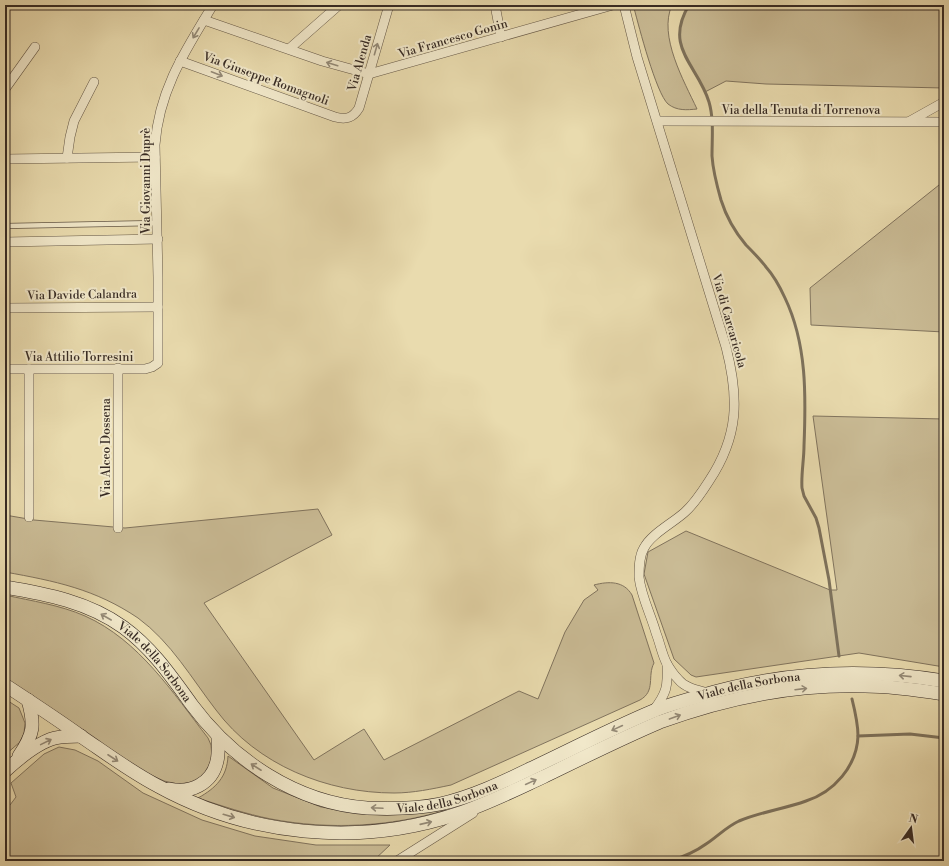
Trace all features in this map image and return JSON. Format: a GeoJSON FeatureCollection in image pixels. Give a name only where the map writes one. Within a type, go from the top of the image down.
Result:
{"type":"FeatureCollection","features":[{"type":"Feature","properties":{"kind":"street","name":"Via Giovanni Duprè"},"geometry":{"type":"LineString","coordinates":[[152,367],[156,365],[158,361],[158,239],[155,157],[159,114],[167,88],[180,60],[213,5]]}},
{"type":"Feature","properties":{"kind":"street"},"geometry":{"type":"LineString","coordinates":[[289,49],[339,5]]}},
{"type":"Feature","properties":{"kind":"street","name":"Via Alenda"},"geometry":{"type":"LineString","coordinates":[[344,119],[353,117],[359,108],[390,5]]}},
{"type":"Feature","properties":{"kind":"street"},"geometry":{"type":"LineString","coordinates":[[495,5],[501,37]]}},
{"type":"Feature","properties":{"kind":"street","name":"Via Francesco Gonin"},"geometry":{"type":"LineString","coordinates":[[369,74],[613,5]]}},
{"type":"Feature","properties":{"kind":"street","name":"Via di Carcaricola"},"geometry":{"type":"LineString","coordinates":[[624,5],[638,57],[728,355],[733,380],[734,402],[729,441],[717,470],[695,501],[676,520],[652,538],[644,547],[641,556],[639,571],[640,582],[667,664],[668,685],[666,692],[652,712]]}},
{"type":"Feature","properties":{"kind":"street"},"geometry":{"type":"LineString","coordinates":[[204,20],[322,61],[369,74]]}},
{"type":"Feature","properties":{"kind":"street"},"geometry":{"type":"LineString","coordinates":[[5,89],[35,47]]}},
{"type":"Feature","properties":{"kind":"street","name":"Via Giuseppe Romagnoli"},"geometry":{"type":"LineString","coordinates":[[180,60],[335,118],[344,119]]}},
{"type":"Feature","properties":{"kind":"street"},"geometry":{"type":"LineString","coordinates":[[68,158],[70,137],[74,121],[94,82]]}},
{"type":"Feature","properties":{"kind":"street"},"geometry":{"type":"LineString","coordinates":[[910,121],[944,102]]}},
{"type":"Feature","properties":{"kind":"street","name":"Via della Tenuta di Torrenova"},"geometry":{"type":"LineString","coordinates":[[658,121],[944,122]]}},
{"type":"Feature","properties":{"kind":"street"},"geometry":{"type":"LineString","coordinates":[[5,159],[155,157]]}},
{"type":"Feature","properties":{"kind":"street"},"geometry":{"type":"LineString","coordinates":[[5,242],[158,239]]}},
{"type":"Feature","properties":{"kind":"street","name":"Via Davide Calandra"},"geometry":{"type":"LineString","coordinates":[[5,308],[158,307]]}},
{"type":"Feature","properties":{"kind":"street","name":"Via Attilio Torresini"},"geometry":{"type":"LineString","coordinates":[[5,369],[152,367]]}},
{"type":"Feature","properties":{"kind":"street","name":"Via Alceo Dossena"},"geometry":{"type":"LineString","coordinates":[[118,368],[118,528]]}},
{"type":"Feature","properties":{"kind":"street"},"geometry":{"type":"LineString","coordinates":[[29,369],[29,517]]}},
{"type":"Feature","properties":{"kind":"street","name":"Viale della Sorbona"},"geometry":{"type":"LineString","coordinates":[[5,587],[73,602],[98,612],[123,627],[149,649],[218,736],[244,759],[262,772],[286,785],[313,796],[355,806],[406,808],[442,804],[475,794],[652,712],[709,693],[757,682],[826,674],[886,674],[944,681]]}},
{"type":"Feature","properties":{"kind":"street","name":"Via di Carcaricola"},"geometry":{"type":"LineString","coordinates":[[667,664],[677,678],[685,685],[696,690],[709,693]]}},
{"type":"Feature","properties":{"kind":"street","name":"Viale della Sorbona"},"geometry":{"type":"LineString","coordinates":[[5,685],[141,777],[196,805],[224,815],[265,826],[291,830],[323,832],[368,832],[415,825],[458,814],[496,799],[660,722],[722,703],[789,690],[840,686],[893,687],[944,694]]}},
{"type":"Feature","properties":{"kind":"street"},"geometry":{"type":"LineString","coordinates":[[16,761],[29,742],[31,734],[32,721],[28,700]]}},
{"type":"Feature","properties":{"kind":"street"},"geometry":{"type":"LineString","coordinates":[[5,771],[16,761],[43,743],[52,739],[81,736]]}},
{"type":"Feature","properties":{"kind":"street"},"geometry":{"type":"LineString","coordinates":[[158,786],[174,791],[187,791],[195,788],[205,781],[216,766],[218,736]]}},
{"type":"Feature","properties":{"kind":"street"},"geometry":{"type":"LineString","coordinates":[[397,861],[496,799]]}},
{"type":"Feature","properties":{"kind":"lane"},"geometry":{"type":"LineString","coordinates":[[5,226],[157,223]]}},
{"type":"Feature","properties":{"kind":"shaded area"},"geometry":{"type":"Polygon","coordinates":[[[643,5],[672,5],[668,30],[670,44],[674,58],[697,109],[686,110],[675,108],[668,104],[663,97],[648,59],[634,8],[643,5]]]}},
{"type":"Feature","properties":{"kind":"shaded area"},"geometry":{"type":"Polygon","coordinates":[[[689,5],[944,5],[944,88],[766,84],[726,81],[705,92],[683,51],[680,40],[680,30],[683,18],[689,5]]]}},
{"type":"Feature","properties":{"kind":"shaded area"},"geometry":{"type":"Polygon","coordinates":[[[944,181],[944,332],[811,325],[810,288],[944,181]]]}},
{"type":"Feature","properties":{"kind":"shaded area"},"geometry":{"type":"Polygon","coordinates":[[[813,416],[944,419],[944,667],[859,653],[696,677],[691,675],[674,659],[644,574],[648,552],[686,531],[830,590],[837,590],[813,416]]]}},
{"type":"Feature","properties":{"kind":"shaded area"},"geometry":{"type":"Polygon","coordinates":[[[318,509],[332,535],[204,603],[314,760],[364,729],[384,760],[519,691],[538,699],[565,632],[584,600],[598,590],[594,585],[616,583],[629,590],[632,595],[654,663],[648,692],[640,700],[451,785],[401,793],[369,792],[344,788],[295,772],[252,746],[233,729],[216,710],[171,649],[138,618],[122,608],[90,593],[58,583],[5,572],[5,515],[34,520],[125,528],[318,509]]]}},
{"type":"Feature","properties":{"kind":"shaded area"},"geometry":{"type":"Polygon","coordinates":[[[5,595],[66,609],[85,616],[104,626],[138,653],[168,686],[208,738],[211,745],[212,757],[207,772],[194,782],[178,784],[164,781],[142,771],[5,678],[5,595]]]}},
{"type":"Feature","properties":{"kind":"shaded area"},"geometry":{"type":"Polygon","coordinates":[[[5,699],[19,708],[25,723],[24,733],[20,742],[5,755],[5,699]]]}},
{"type":"Feature","properties":{"kind":"shaded area"},"geometry":{"type":"Polygon","coordinates":[[[59,747],[75,750],[98,761],[143,793],[202,820],[255,836],[316,845],[390,845],[373,861],[5,861],[5,807],[10,805],[16,797],[11,783],[44,754],[59,747]]]}},
{"type":"Feature","properties":{"kind":"shaded area"},"geometry":{"type":"Polygon","coordinates":[[[228,756],[273,788],[321,807],[365,814],[385,815],[446,810],[425,816],[381,823],[359,825],[315,825],[262,817],[234,810],[198,798],[215,786],[223,776],[228,756]]]}},
{"type":"Feature","properties":{"kind":"waterway"},"geometry":{"type":"LineString","coordinates":[[689,5],[682,20],[680,33],[681,45],[685,56],[704,89],[711,108],[712,156],[715,178],[721,200],[728,218],[738,235],[764,264],[777,282],[785,298],[798,334],[804,370],[805,389],[802,488],[804,496],[816,518],[819,528],[829,580],[839,656]]}},
{"type":"Feature","properties":{"kind":"waterway"},"geometry":{"type":"LineString","coordinates":[[670,861],[698,849],[739,821],[806,801],[826,791],[834,784],[848,767],[857,747],[857,726],[852,699]]}},
{"type":"Feature","properties":{"kind":"waterway"},"geometry":{"type":"LineString","coordinates":[[858,736],[910,734],[944,738]]}}]}
